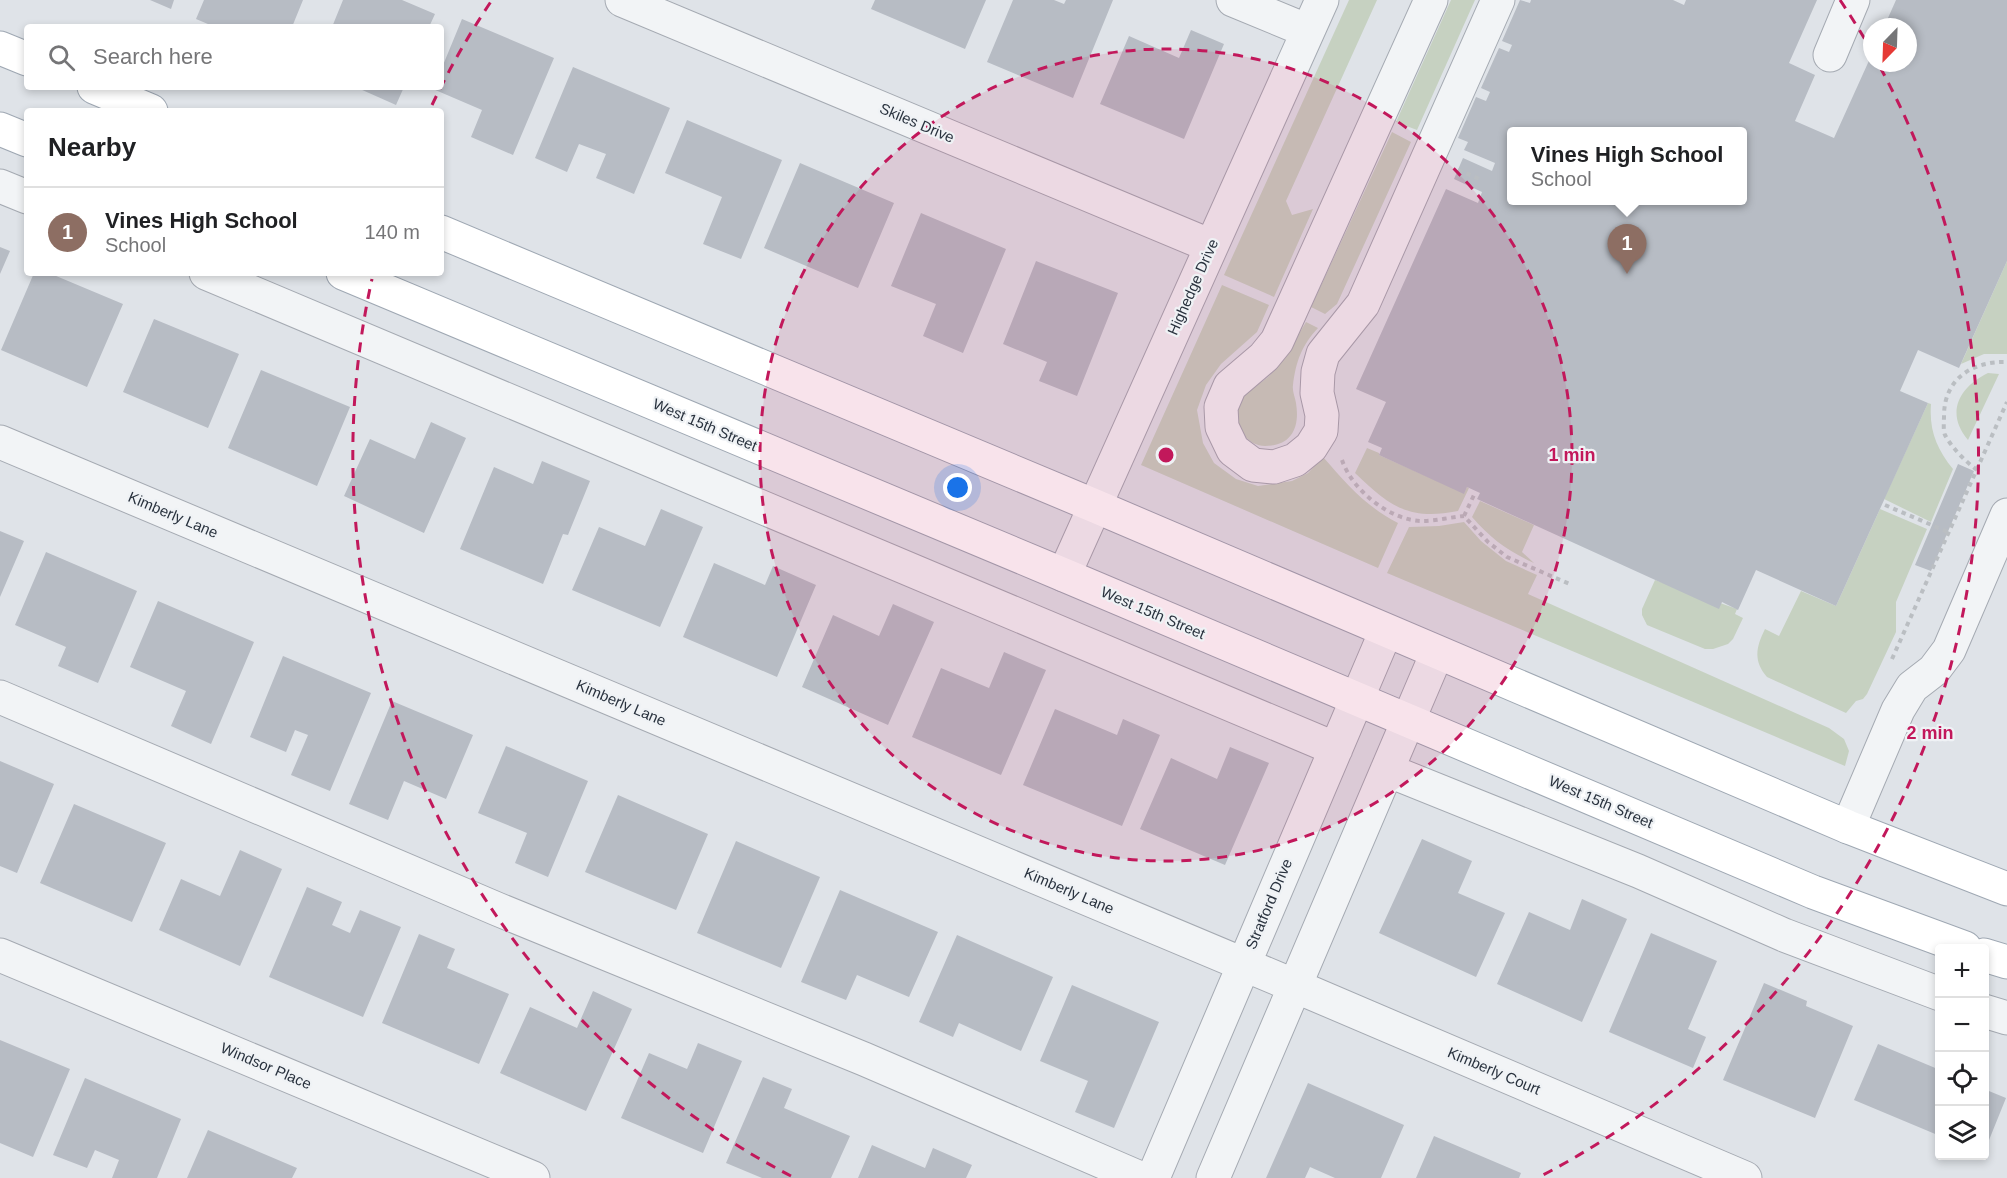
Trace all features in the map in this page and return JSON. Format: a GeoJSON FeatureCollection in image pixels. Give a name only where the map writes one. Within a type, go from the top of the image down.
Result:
{"type":"FeatureCollection","features":[{"type":"Feature","properties":{"kind":"main road"},"geometry":{"type":"LineString","coordinates":[[0,48],[24,58]]}},
{"type":"Feature","properties":{"kind":"main road"},"geometry":{"type":"LineString","coordinates":[[101,90],[144,108]]}},
{"type":"Feature","properties":{"kind":"main road"},"geometry":{"type":"LineString","coordinates":[[0,129],[24,139]]}},
{"type":"Feature","properties":{"kind":"main road"},"geometry":{"type":"LineString","coordinates":[[444,233],[1095,506],[1437,654],[1848,827],[2007,889]]}},
{"type":"Feature","properties":{"kind":"main road","name":"West 15th Street"},"geometry":{"type":"LineString","coordinates":[[351,276],[1813,892],[1954,944]]}},
{"type":"Feature","properties":{"kind":"main road"},"geometry":{"type":"LineString","coordinates":[[1989,957],[2007,962]]}},
{"type":"Feature","properties":{"kind":"street","name":"Skiles Drive"},"geometry":{"type":"LineString","coordinates":[[622,0],[1211,246]]}},
{"type":"Feature","properties":{"kind":"street"},"geometry":{"type":"LineString","coordinates":[[1233,0],[1308,31]]}},
{"type":"Feature","properties":{"kind":"street","name":"Highedge Drive"},"geometry":{"type":"LineString","coordinates":[[1064,575],[1322,0]]}},
{"type":"Feature","properties":{"kind":"street"},"geometry":{"type":"LineString","coordinates":[[1431,0],[1281,333],[1264,357],[1230,386],[1221,407],[1222,427],[1233,450],[1253,465],[1274,468],[1295,460],[1311,447],[1321,431],[1322,415],[1317,393],[1318,372],[1323,354],[1364,304],[1498,0]]}},
{"type":"Feature","properties":{"kind":"street"},"geometry":{"type":"LineString","coordinates":[[1830,55],[1853,0]]}},
{"type":"Feature","properties":{"kind":"street"},"geometry":{"type":"LineString","coordinates":[[0,186],[24,196]]}},
{"type":"Feature","properties":{"kind":"street"},"geometry":{"type":"LineString","coordinates":[[213,276],[1336,750]]}},
{"type":"Feature","properties":{"kind":"street","name":"Kimberly Lane"},"geometry":{"type":"LineString","coordinates":[[0,442],[1242,964]]}},
{"type":"Feature","properties":{"kind":"street"},"geometry":{"type":"LineString","coordinates":[[1848,827],[1898,710],[1912,687],[1934,670],[1949,650],[2007,514]]}},
{"type":"Feature","properties":{"kind":"street","name":"Stratford Drive"},"geometry":{"type":"LineString","coordinates":[[1153,1178],[1242,964],[1386,631]]}},
{"type":"Feature","properties":{"kind":"street"},"geometry":{"type":"LineString","coordinates":[[1213,1178],[1437,654]]}},
{"type":"Feature","properties":{"kind":"street"},"geometry":{"type":"LineString","coordinates":[[0,697],[497,909],[864,1059],[1140,1178]]}},
{"type":"Feature","properties":{"kind":"street"},"geometry":{"type":"LineString","coordinates":[[1387,770],[1627,867],[1784,935],[1935,992]]}},
{"type":"Feature","properties":{"kind":"street","name":"Windsor Place"},"geometry":{"type":"LineString","coordinates":[[0,955],[533,1178]]}},
{"type":"Feature","properties":{"kind":"street","name":"Kimberly Court"},"geometry":{"type":"LineString","coordinates":[[1242,964],[1745,1178]]}},
{"type":"Feature","properties":{"kind":"street"},"geometry":{"type":"LineString","coordinates":[[1989,1013],[2007,1018]]}},
{"type":"Feature","properties":{"kind":"path"},"geometry":{"type":"LineString","coordinates":[[1449,166],[1482,180]]}},
{"type":"Feature","properties":{"kind":"path"},"geometry":{"type":"LineString","coordinates":[[1977,470],[1964,460],[1944,433],[1947,393],[1957,377],[1980,365],[2007,362]]}},
{"type":"Feature","properties":{"kind":"path"},"geometry":{"type":"LineString","coordinates":[[1890,663],[2007,402]]}},
{"type":"Feature","properties":{"kind":"path"},"geometry":{"type":"LineString","coordinates":[[1346,450],[1342,461],[1354,482],[1371,499],[1391,512],[1406,519],[1423,521],[1464,516]]}},
{"type":"Feature","properties":{"kind":"path"},"geometry":{"type":"LineString","coordinates":[[1464,516],[1474,495]]}},
{"type":"Feature","properties":{"kind":"path"},"geometry":{"type":"LineString","coordinates":[[1885,505],[1948,532]]}},
{"type":"Feature","properties":{"kind":"path"},"geometry":{"type":"LineString","coordinates":[[1464,516],[1488,542],[1507,557],[1572,585]]}},
{"type":"Feature","properties":{"kind":"green space"},"geometry":{"type":"Polygon","coordinates":[[[1349,0],[1377,0],[1286,201],[1292,215],[1313,209],[1274,297],[1224,275],[1349,0]]]}},
{"type":"Feature","properties":{"kind":"green space"},"geometry":{"type":"Polygon","coordinates":[[[1451,0],[1475,0],[1417,130],[1396,122],[1451,0]]]}},
{"type":"Feature","properties":{"kind":"green space"},"geometry":{"type":"Polygon","coordinates":[[[1392,132],[1411,142],[1337,304],[1325,314],[1311,307],[1392,132]]]}},
{"type":"Feature","properties":{"kind":"green space"},"geometry":{"type":"Polygon","coordinates":[[[2007,261],[2007,354],[1984,354],[1961,364],[2007,261]]]}},
{"type":"Feature","properties":{"kind":"green space"},"geometry":{"type":"Polygon","coordinates":[[[1222,285],[1269,305],[1257,332],[1221,364],[1206,385],[1197,410],[1203,443],[1214,463],[1236,479],[1258,486],[1292,481],[1308,473],[1323,457],[1366,502],[1398,523],[1378,568],[1141,465],[1222,285]]]}},
{"type":"Feature","properties":{"kind":"green space"},"geometry":{"type":"Polygon","coordinates":[[[1306,322],[1318,328],[1304,347],[1296,368],[1293,387],[1297,412],[1295,427],[1288,439],[1282,443],[1257,445],[1244,436],[1240,429],[1238,405],[1245,395],[1275,369],[1290,350],[1306,322]]]}},
{"type":"Feature","properties":{"kind":"green space"},"geometry":{"type":"Polygon","coordinates":[[[1988,373],[1999,374],[1968,440],[1957,420],[1958,402],[1969,386],[1988,373]]]}},
{"type":"Feature","properties":{"kind":"green space"},"geometry":{"type":"Polygon","coordinates":[[[1928,403],[1931,404],[1931,423],[1935,439],[1953,469],[1931,522],[1884,499],[1928,403]]]}},
{"type":"Feature","properties":{"kind":"green space"},"geometry":{"type":"Polygon","coordinates":[[[1367,448],[1464,493],[1467,487],[1469,488],[1458,511],[1426,514],[1401,508],[1390,502],[1355,473],[1367,448]]]}},
{"type":"Feature","properties":{"kind":"green space"},"geometry":{"type":"Polygon","coordinates":[[[1480,501],[1534,525],[1522,552],[1534,563],[1500,544],[1472,517],[1480,501]]]}},
{"type":"Feature","properties":{"kind":"green space"},"geometry":{"type":"Polygon","coordinates":[[[1880,509],[1927,529],[1896,602],[1896,632],[1867,694],[1863,699],[1856,701],[1846,713],[1767,677],[1758,660],[1758,648],[1765,629],[1779,636],[1801,591],[1836,606],[1880,509]]]}},
{"type":"Feature","properties":{"kind":"green space"},"geometry":{"type":"Polygon","coordinates":[[[1464,522],[1481,541],[1506,561],[1537,575],[1528,594],[1829,728],[1844,739],[1849,751],[1845,766],[1387,573],[1409,527],[1464,522]]]}},
{"type":"Feature","properties":{"kind":"green space"},"geometry":{"type":"Polygon","coordinates":[[[1655,580],[1737,609],[1735,614],[1743,618],[1733,639],[1728,644],[1705,649],[1647,625],[1642,609],[1655,580]]]}},
{"type":"Feature","properties":{"kind":"building"},"geometry":{"type":"Polygon","coordinates":[[[150,0],[174,0],[171,9],[150,0]]]}},
{"type":"Feature","properties":{"kind":"building"},"geometry":{"type":"Polygon","coordinates":[[[204,0],[303,0],[293,24],[208,24],[196,19],[204,0]]]}},
{"type":"Feature","properties":{"kind":"building"},"geometry":{"type":"Polygon","coordinates":[[[343,0],[402,0],[435,14],[430,24],[333,24],[343,0]]]}},
{"type":"Feature","properties":{"kind":"building"},"geometry":{"type":"Polygon","coordinates":[[[875,0],[986,0],[965,49],[871,9],[875,0]]]}},
{"type":"Feature","properties":{"kind":"building"},"geometry":{"type":"Polygon","coordinates":[[[1013,0],[1054,0],[1064,4],[1066,0],[1113,0],[1073,98],[987,62],[1013,0]]]}},
{"type":"Feature","properties":{"kind":"building"},"geometry":{"type":"Polygon","coordinates":[[[1520,0],[1530,3],[1531,0],[1673,0],[1684,5],[1686,0],[1817,0],[1789,63],[1815,75],[1795,121],[1834,138],[1864,72],[1917,72],[1917,18],[1888,18],[1896,0],[2007,0],[2007,261],[1959,368],[1918,350],[1900,391],[1928,403],[1836,606],[1756,570],[1738,610],[1722,602],[1719,609],[1477,499],[1480,493],[1467,487],[1464,494],[1379,455],[1382,448],[1368,442],[1386,402],[1356,389],[1446,189],[1478,203],[1482,192],[1454,179],[1463,158],[1492,171],[1495,163],[1464,150],[1468,142],[1458,138],[1476,97],[1486,101],[1490,92],[1481,88],[1499,48],[1509,52],[1512,45],[1502,41],[1520,0]]]}},
{"type":"Feature","properties":{"kind":"building"},"geometry":{"type":"Polygon","coordinates":[[[462,19],[554,58],[513,155],[471,137],[482,110],[435,90],[444,90],[444,63],[462,19]]]}},
{"type":"Feature","properties":{"kind":"building"},"geometry":{"type":"Polygon","coordinates":[[[1191,30],[1224,44],[1184,139],[1100,104],[1129,36],[1179,58],[1191,30]]]}},
{"type":"Feature","properties":{"kind":"building"},"geometry":{"type":"Polygon","coordinates":[[[573,67],[670,108],[634,194],[596,178],[606,154],[579,144],[567,172],[535,158],[573,67]]]}},
{"type":"Feature","properties":{"kind":"building"},"geometry":{"type":"Polygon","coordinates":[[[362,90],[403,90],[396,105],[362,90]]]}},
{"type":"Feature","properties":{"kind":"building"},"geometry":{"type":"Polygon","coordinates":[[[687,120],[782,160],[741,259],[703,244],[722,197],[665,173],[687,120]]]}},
{"type":"Feature","properties":{"kind":"building"},"geometry":{"type":"Polygon","coordinates":[[[800,163],[894,203],[858,288],[764,248],[800,163]]]}},
{"type":"Feature","properties":{"kind":"building"},"geometry":{"type":"Polygon","coordinates":[[[921,213],[1006,249],[963,353],[923,336],[936,304],[891,286],[921,213]]]}},
{"type":"Feature","properties":{"kind":"building"},"geometry":{"type":"Polygon","coordinates":[[[0,247],[10,251],[0,274],[0,247]]]}},
{"type":"Feature","properties":{"kind":"building"},"geometry":{"type":"Polygon","coordinates":[[[1036,261],[1118,293],[1077,396],[1039,381],[1047,362],[1003,344],[1036,261]]]}},
{"type":"Feature","properties":{"kind":"building"},"geometry":{"type":"Polygon","coordinates":[[[33,276],[56,276],[123,304],[87,387],[1,350],[33,276]]]}},
{"type":"Feature","properties":{"kind":"building"},"geometry":{"type":"Polygon","coordinates":[[[154,319],[239,354],[208,428],[123,392],[154,319]]]}},
{"type":"Feature","properties":{"kind":"building"},"geometry":{"type":"Polygon","coordinates":[[[261,370],[350,407],[317,486],[228,448],[261,370]]]}},
{"type":"Feature","properties":{"kind":"building"},"geometry":{"type":"Polygon","coordinates":[[[431,422],[466,438],[424,533],[344,496],[370,439],[415,459],[431,422]]]}},
{"type":"Feature","properties":{"kind":"building"},"geometry":{"type":"Polygon","coordinates":[[[542,461],[590,481],[568,535],[563,534],[543,584],[460,549],[494,467],[533,484],[542,461]]]}},
{"type":"Feature","properties":{"kind":"building"},"geometry":{"type":"Polygon","coordinates":[[[1958,464],[1974,471],[1931,571],[1915,565],[1958,464]]]}},
{"type":"Feature","properties":{"kind":"building"},"geometry":{"type":"Polygon","coordinates":[[[661,509],[703,527],[660,627],[572,590],[599,527],[645,546],[661,509]]]}},
{"type":"Feature","properties":{"kind":"building"},"geometry":{"type":"Polygon","coordinates":[[[0,531],[24,541],[0,597],[0,531]]]}},
{"type":"Feature","properties":{"kind":"building"},"geometry":{"type":"Polygon","coordinates":[[[46,552],[137,591],[98,683],[58,666],[66,647],[15,625],[46,552]]]}},
{"type":"Feature","properties":{"kind":"building"},"geometry":{"type":"Polygon","coordinates":[[[714,563],[765,585],[773,566],[816,585],[777,677],[683,637],[714,563]]]}},
{"type":"Feature","properties":{"kind":"building"},"geometry":{"type":"Polygon","coordinates":[[[158,601],[254,642],[211,744],[171,726],[186,691],[130,667],[158,601]]]}},
{"type":"Feature","properties":{"kind":"building"},"geometry":{"type":"Polygon","coordinates":[[[893,604],[934,622],[888,725],[802,687],[833,615],[879,636],[893,604]]]}},
{"type":"Feature","properties":{"kind":"building"},"geometry":{"type":"Polygon","coordinates":[[[1004,652],[1046,670],[1001,775],[912,737],[941,668],[989,688],[1004,652]]]}},
{"type":"Feature","properties":{"kind":"building"},"geometry":{"type":"Polygon","coordinates":[[[283,656],[371,693],[330,791],[291,775],[308,735],[295,730],[286,752],[250,737],[283,656]]]}},
{"type":"Feature","properties":{"kind":"building"},"geometry":{"type":"Polygon","coordinates":[[[392,701],[473,735],[446,799],[404,781],[388,820],[349,804],[392,701]]]}},
{"type":"Feature","properties":{"kind":"building"},"geometry":{"type":"Polygon","coordinates":[[[1055,709],[1117,735],[1123,719],[1160,735],[1122,826],[1023,785],[1055,709]]]}},
{"type":"Feature","properties":{"kind":"building"},"geometry":{"type":"Polygon","coordinates":[[[506,746],[588,781],[548,877],[515,863],[527,833],[478,813],[506,746]]]}},
{"type":"Feature","properties":{"kind":"building"},"geometry":{"type":"Polygon","coordinates":[[[1230,747],[1269,763],[1225,865],[1140,829],[1171,758],[1217,779],[1230,747]]]}},
{"type":"Feature","properties":{"kind":"building"},"geometry":{"type":"Polygon","coordinates":[[[0,761],[54,784],[17,873],[0,866],[0,761]]]}},
{"type":"Feature","properties":{"kind":"building"},"geometry":{"type":"Polygon","coordinates":[[[618,795],[708,834],[676,910],[585,872],[618,795]]]}},
{"type":"Feature","properties":{"kind":"building"},"geometry":{"type":"Polygon","coordinates":[[[74,804],[166,843],[132,922],[40,883],[74,804]]]}},
{"type":"Feature","properties":{"kind":"building"},"geometry":{"type":"Polygon","coordinates":[[[1422,839],[1472,861],[1458,893],[1505,913],[1476,977],[1379,933],[1422,839]]]}},
{"type":"Feature","properties":{"kind":"building"},"geometry":{"type":"Polygon","coordinates":[[[736,841],[820,877],[781,968],[697,933],[736,841]]]}},
{"type":"Feature","properties":{"kind":"building"},"geometry":{"type":"Polygon","coordinates":[[[240,850],[282,869],[240,966],[159,930],[181,879],[220,896],[240,850]]]}},
{"type":"Feature","properties":{"kind":"building"},"geometry":{"type":"Polygon","coordinates":[[[307,887],[342,902],[332,925],[350,933],[360,910],[401,927],[363,1017],[269,977],[307,887]]]}},
{"type":"Feature","properties":{"kind":"building"},"geometry":{"type":"Polygon","coordinates":[[[840,890],[938,932],[909,997],[857,975],[846,1000],[801,982],[840,890]]]}},
{"type":"Feature","properties":{"kind":"building"},"geometry":{"type":"Polygon","coordinates":[[[1582,899],[1627,919],[1582,1022],[1497,984],[1529,912],[1570,930],[1582,899]]]}},
{"type":"Feature","properties":{"kind":"building"},"geometry":{"type":"Polygon","coordinates":[[[1651,933],[1717,961],[1688,1029],[1706,1037],[1693,1068],[1609,1032],[1651,933]]]}},
{"type":"Feature","properties":{"kind":"building"},"geometry":{"type":"Polygon","coordinates":[[[419,934],[455,949],[447,968],[509,994],[479,1064],[382,1023],[419,934]]]}},
{"type":"Feature","properties":{"kind":"building"},"geometry":{"type":"Polygon","coordinates":[[[957,935],[1053,977],[1021,1051],[959,1023],[953,1037],[919,1022],[957,935]]]}},
{"type":"Feature","properties":{"kind":"building"},"geometry":{"type":"Polygon","coordinates":[[[1764,983],[1807,1001],[1806,1006],[1853,1026],[1815,1118],[1723,1080],[1764,983]]]}},
{"type":"Feature","properties":{"kind":"building"},"geometry":{"type":"Polygon","coordinates":[[[1072,985],[1159,1022],[1114,1128],[1075,1112],[1088,1081],[1040,1061],[1072,985]]]}},
{"type":"Feature","properties":{"kind":"building"},"geometry":{"type":"Polygon","coordinates":[[[593,991],[632,1009],[586,1111],[500,1073],[530,1007],[577,1028],[593,991]]]}},
{"type":"Feature","properties":{"kind":"building"},"geometry":{"type":"Polygon","coordinates":[[[0,1040],[70,1069],[33,1157],[0,1143],[0,1040]]]}},
{"type":"Feature","properties":{"kind":"building"},"geometry":{"type":"Polygon","coordinates":[[[698,1043],[742,1061],[703,1153],[621,1118],[649,1053],[687,1069],[698,1043]]]}},
{"type":"Feature","properties":{"kind":"building"},"geometry":{"type":"Polygon","coordinates":[[[1878,1044],[1935,1068],[1935,1134],[1854,1100],[1878,1044]]]}},
{"type":"Feature","properties":{"kind":"building"},"geometry":{"type":"Polygon","coordinates":[[[763,1077],[792,1089],[784,1108],[850,1136],[831,1178],[762,1178],[726,1163],[763,1077]]]}},
{"type":"Feature","properties":{"kind":"building"},"geometry":{"type":"Polygon","coordinates":[[[85,1078],[181,1119],[157,1178],[112,1178],[119,1160],[95,1150],[87,1168],[53,1155],[85,1078]]]}},
{"type":"Feature","properties":{"kind":"building"},"geometry":{"type":"Polygon","coordinates":[[[1308,1083],[1404,1125],[1381,1178],[1335,1178],[1310,1167],[1305,1178],[1266,1178],[1308,1083]]]}},
{"type":"Feature","properties":{"kind":"building"},"geometry":{"type":"Polygon","coordinates":[[[1989,1091],[2006,1098],[1989,1140],[1989,1091]]]}},
{"type":"Feature","properties":{"kind":"building"},"geometry":{"type":"Polygon","coordinates":[[[208,1130],[297,1168],[292,1178],[187,1178],[208,1130]]]}},
{"type":"Feature","properties":{"kind":"building"},"geometry":{"type":"Polygon","coordinates":[[[1434,1136],[1521,1173],[1519,1178],[1416,1178],[1434,1136]]]}},
{"type":"Feature","properties":{"kind":"building"},"geometry":{"type":"Polygon","coordinates":[[[872,1145],[925,1168],[933,1148],[972,1165],[966,1178],[858,1178],[872,1145]]]}},
{"type":"Feature","properties":{"kind":"place","name":"Vines High School"},"geometry":{"type":"Point","coordinates":[1627,274]}}]}
